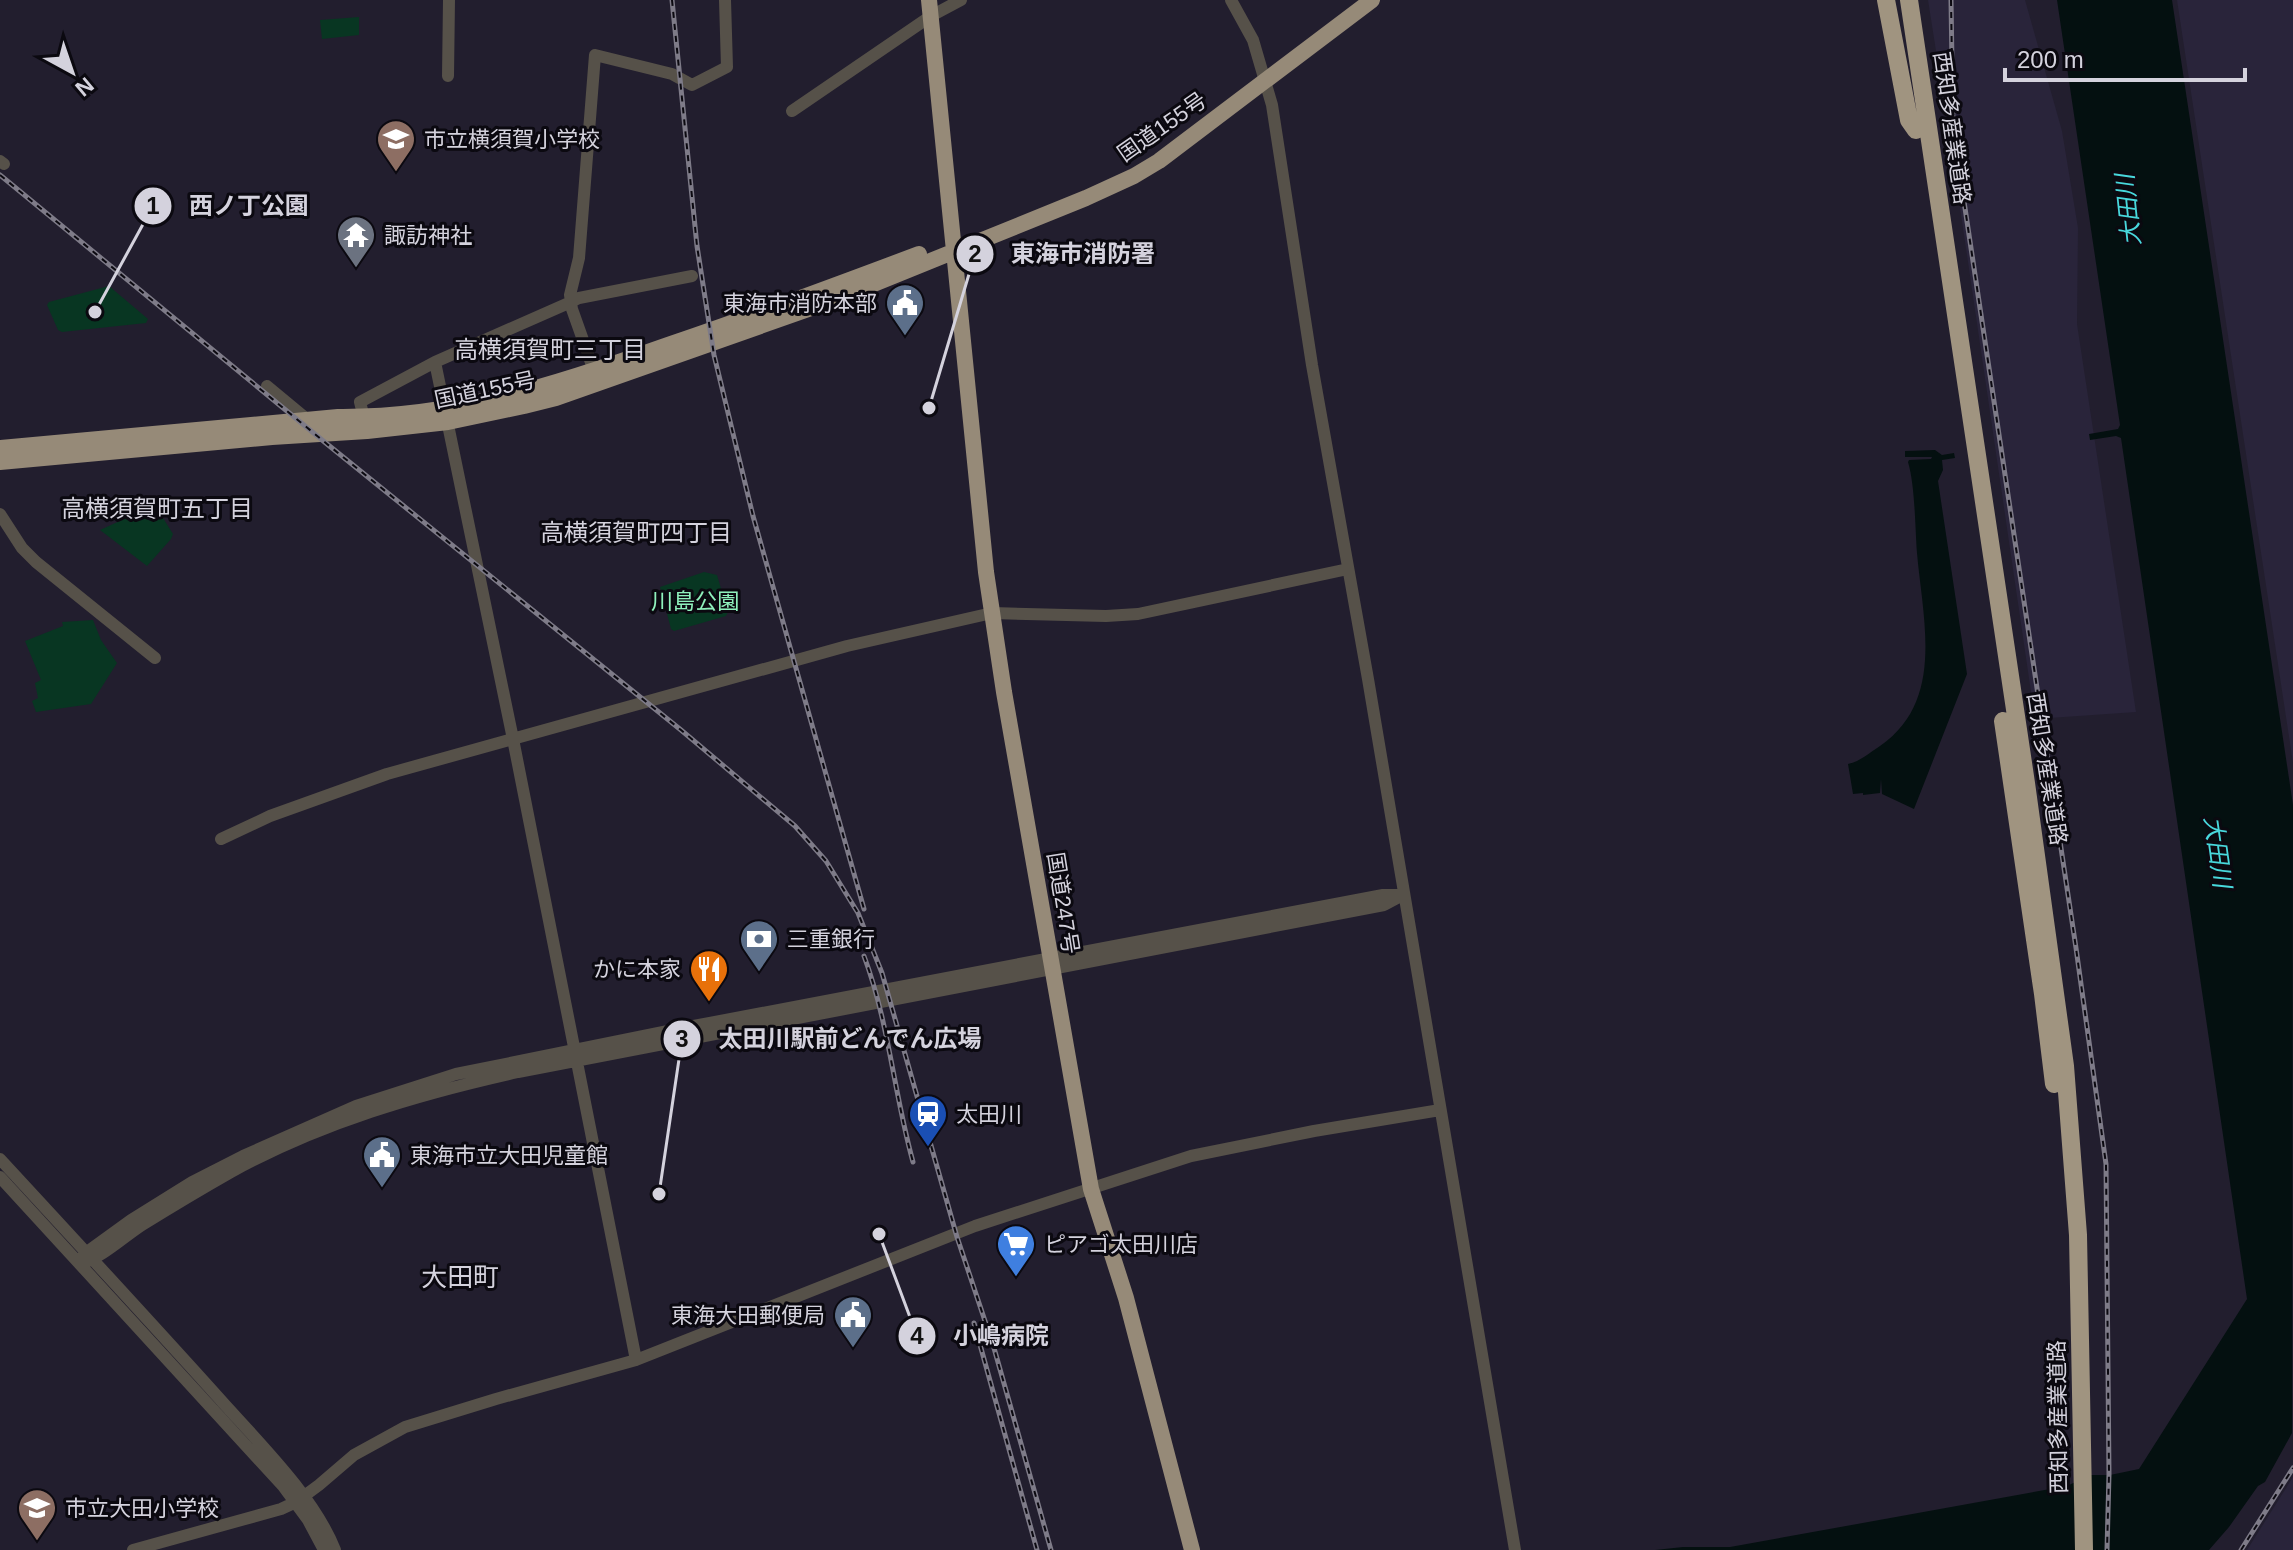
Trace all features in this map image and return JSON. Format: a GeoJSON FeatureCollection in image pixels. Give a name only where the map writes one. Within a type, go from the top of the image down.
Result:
{"type":"FeatureCollection","features":[{"type":"Feature","properties":{"kind":"highway","name":"国道155号"},"geometry":{"type":"LineString","coordinates":[[1264,76],[1356,0]]}},
{"type":"Feature","properties":{"kind":"highway","name":"国道155号"},"geometry":{"type":"LineString","coordinates":[[0,462],[367,431],[556,398],[834,300],[1101,182],[1141,161],[1372,0]]}},
{"type":"Feature","properties":{"kind":"highway"},"geometry":{"type":"LineString","coordinates":[[1886,0],[1909,120],[1922,133],[1934,124],[1917,0]]}},
{"type":"Feature","properties":{"kind":"highway","name":"西知多産業道路"},"geometry":{"type":"LineString","coordinates":[[1897,0],[1922,133]]}},
{"type":"Feature","properties":{"kind":"highway","name":"西知多産業道路"},"geometry":{"type":"LineString","coordinates":[[1909,0],[1922,133],[2053,1068],[2084,1550]]}},
{"type":"Feature","properties":{"kind":"highway"},"geometry":{"type":"LineString","coordinates":[[930,8],[954,246]]}},
{"type":"Feature","properties":{"kind":"highway","name":"国道155号"},"geometry":{"type":"LineString","coordinates":[[0,448],[308,420],[447,416],[594,371],[954,246]]}},
{"type":"Feature","properties":{"kind":"highway","name":"国道247号"},"geometry":{"type":"LineString","coordinates":[[954,246],[992,613],[1091,1189],[1126,1298],[1192,1550]]}},
{"type":"Feature","properties":{"kind":"highway","name":"西知多産業道路"},"geometry":{"type":"LineString","coordinates":[[2073,1550],[2077,1472]]}},
{"type":"Feature","properties":{"kind":"street"},"geometry":{"type":"LineString","coordinates":[[448,76],[449,0]]}},
{"type":"Feature","properties":{"kind":"street"},"geometry":{"type":"LineString","coordinates":[[594,371],[570,295],[579,258],[595,55],[672,74],[692,85],[727,67],[725,0]]}},
{"type":"Feature","properties":{"kind":"street"},"geometry":{"type":"LineString","coordinates":[[792,111],[930,8],[961,0]]}},
{"type":"Feature","properties":{"kind":"street"},"geometry":{"type":"LineString","coordinates":[[1231,0],[1253,40],[1272,105],[1312,365],[1515,1550]]}},
{"type":"Feature","properties":{"kind":"street"},"geometry":{"type":"LineString","coordinates":[[364,418],[360,402],[435,362],[579,298],[692,276]]}},
{"type":"Feature","properties":{"kind":"street"},"geometry":{"type":"LineString","coordinates":[[435,362],[636,1360]]}},
{"type":"Feature","properties":{"kind":"street"},"geometry":{"type":"LineString","coordinates":[[267,386],[308,420]]}},
{"type":"Feature","properties":{"kind":"street"},"geometry":{"type":"LineString","coordinates":[[0,514],[22,548],[36,562],[155,658]]}},
{"type":"Feature","properties":{"kind":"street"},"geometry":{"type":"LineString","coordinates":[[221,839],[270,816],[387,774],[659,700],[803,657],[932,625],[992,613],[1138,614],[1348,569]]}},
{"type":"Feature","properties":{"kind":"street"},"geometry":{"type":"LineString","coordinates":[[86,1258],[223,1177],[309,1135],[424,1094],[576,1055],[1051,964],[1384,905],[1403,895]]}},
{"type":"Feature","properties":{"kind":"street"},"geometry":{"type":"LineString","coordinates":[[133,1550],[281,1509],[300,1499],[354,1455],[405,1427],[636,1360],[932,1242],[1191,1156],[1440,1110]]}},
{"type":"Feature","properties":{"kind":"street"},"geometry":{"type":"LineString","coordinates":[[0,1159],[328,1531],[335,1550]]}},
{"type":"Feature","properties":{"kind":"street"},"geometry":{"type":"LineString","coordinates":[[0,1177],[86,1258]]}},
{"type":"Feature","properties":{"kind":"street"},"geometry":{"type":"LineString","coordinates":[[300,1499],[324,1550]]}},
{"type":"Feature","properties":{"kind":"shaded area"},"geometry":{"type":"Polygon","coordinates":[[[1928,0],[2025,0],[2062,131],[2078,228],[2077,324],[2136,712],[2035,719],[1928,0]]]}},
{"type":"Feature","properties":{"kind":"shaded area"},"geometry":{"type":"Polygon","coordinates":[[[2177,0],[2293,0],[2293,763],[2177,0]]]}},
{"type":"Feature","properties":{"kind":"shaded area"},"geometry":{"type":"Polygon","coordinates":[[[2293,1477],[2293,1550],[2247,1550],[2293,1477]]]}},
{"type":"Feature","properties":{"kind":"green space"},"geometry":{"type":"Polygon","coordinates":[[[359,17],[359,35],[322,39],[320,20],[359,17]]]}},
{"type":"Feature","properties":{"kind":"green space"},"geometry":{"type":"Polygon","coordinates":[[[109,286],[148,319],[146,323],[58,330],[47,305],[49,302],[109,286]]]}},
{"type":"Feature","properties":{"kind":"green space"},"geometry":{"type":"Polygon","coordinates":[[[155,505],[173,534],[147,566],[100,530],[155,505]]]}},
{"type":"Feature","properties":{"kind":"green space","name":"川島公園"},"geometry":{"type":"Polygon","coordinates":[[[704,572],[717,575],[728,612],[726,616],[674,631],[660,587],[704,572]]]}},
{"type":"Feature","properties":{"kind":"green space"},"geometry":{"type":"Polygon","coordinates":[[[93,620],[101,640],[117,663],[91,704],[36,712],[32,701],[38,698],[35,683],[41,680],[25,641],[63,626],[62,622],[93,620]]]}},
{"type":"Feature","properties":{"kind":"water","name":"大田川"},"geometry":{"type":"Polygon","coordinates":[[[2057,0],[2172,0],[2293,805],[2292,1433],[2265,1482],[2258,1486],[2209,1550],[1655,1550],[1730,1547],[2067,1486],[2090,1475],[2110,1475],[2139,1469],[2247,1299],[2121,438],[2090,440],[2089,434],[2118,429],[2120,425],[2057,0]]]}},
{"type":"Feature","properties":{"kind":"water"},"geometry":{"type":"Polygon","coordinates":[[[1935,450],[1942,455],[1954,453],[1955,458],[1942,460],[1943,470],[1938,481],[1967,674],[1914,809],[1882,794],[1881,779],[1880,793],[1853,794],[1848,764],[1880,746],[1900,728],[1914,706],[1922,683],[1925,632],[1908,462],[1932,457],[1905,457],[1905,451],[1935,450]]]}},
{"type":"Feature","properties":{"kind":"railway"},"geometry":{"type":"LineString","coordinates":[[672,0],[697,246],[714,355],[753,516],[864,909]]}},
{"type":"Feature","properties":{"kind":"railway"},"geometry":{"type":"LineString","coordinates":[[1951,0],[1953,128],[2106,1164],[2107,1550]]}},
{"type":"Feature","properties":{"kind":"railway"},"geometry":{"type":"LineString","coordinates":[[0,175],[681,730],[795,826],[826,861],[858,913],[882,973],[1051,1550]]}},
{"type":"Feature","properties":{"kind":"railway"},"geometry":{"type":"LineString","coordinates":[[864,956],[880,1007],[913,1162]]}},
{"type":"Feature","properties":{"kind":"railway"},"geometry":{"type":"LineString","coordinates":[[974,1323],[1037,1550]]}},
{"type":"Feature","properties":{"kind":"railway"},"geometry":{"type":"LineString","coordinates":[[2241,1550],[2293,1468]]}},
{"type":"Feature","properties":{"kind":"place","name":"市立横須賀小学校"},"geometry":{"type":"Point","coordinates":[396,173]}},
{"type":"Feature","properties":{"kind":"place","name":"諏訪神社"},"geometry":{"type":"Point","coordinates":[356,269]}},
{"type":"Feature","properties":{"kind":"place","name":"西ノ丁公園"},"geometry":{"type":"Point","coordinates":[95,312]}},
{"type":"Feature","properties":{"kind":"place","name":"東海市消防本部"},"geometry":{"type":"Point","coordinates":[905,337]}},
{"type":"Feature","properties":{"kind":"place","name":"東海市消防署"},"geometry":{"type":"Point","coordinates":[929,408]}},
{"type":"Feature","properties":{"kind":"place","name":"三重銀行"},"geometry":{"type":"Point","coordinates":[759,973]}},
{"type":"Feature","properties":{"kind":"place","name":"かに本家"},"geometry":{"type":"Point","coordinates":[709,1003]}},
{"type":"Feature","properties":{"kind":"place","name":"太田川"},"geometry":{"type":"Point","coordinates":[928,1148]}},
{"type":"Feature","properties":{"kind":"place","name":"東海市立大田児童館"},"geometry":{"type":"Point","coordinates":[382,1189]}},
{"type":"Feature","properties":{"kind":"place","name":"太田川駅前どんでん広場"},"geometry":{"type":"Point","coordinates":[659,1194]}},
{"type":"Feature","properties":{"kind":"place","name":"小嶋病院"},"geometry":{"type":"Point","coordinates":[879,1234]}},
{"type":"Feature","properties":{"kind":"place","name":"ピアゴ太田川店"},"geometry":{"type":"Point","coordinates":[1016,1278]}},
{"type":"Feature","properties":{"kind":"place","name":"東海大田郵便局"},"geometry":{"type":"Point","coordinates":[853,1349]}},
{"type":"Feature","properties":{"kind":"place","name":"市立大田小学校"},"geometry":{"type":"Point","coordinates":[37,1542]}},
{"type":"Feature","properties":{"kind":"district","name":"高横須賀町三丁目"},"geometry":{"type":"Point","coordinates":[550,349]}},
{"type":"Feature","properties":{"kind":"district","name":"高横須賀町五丁目"},"geometry":{"type":"Point","coordinates":[157,508]}},
{"type":"Feature","properties":{"kind":"district","name":"高横須賀町四丁目"},"geometry":{"type":"Point","coordinates":[636,532]}},
{"type":"Feature","properties":{"kind":"district","name":"大田町"},"geometry":{"type":"Point","coordinates":[460,1277]}}]}
